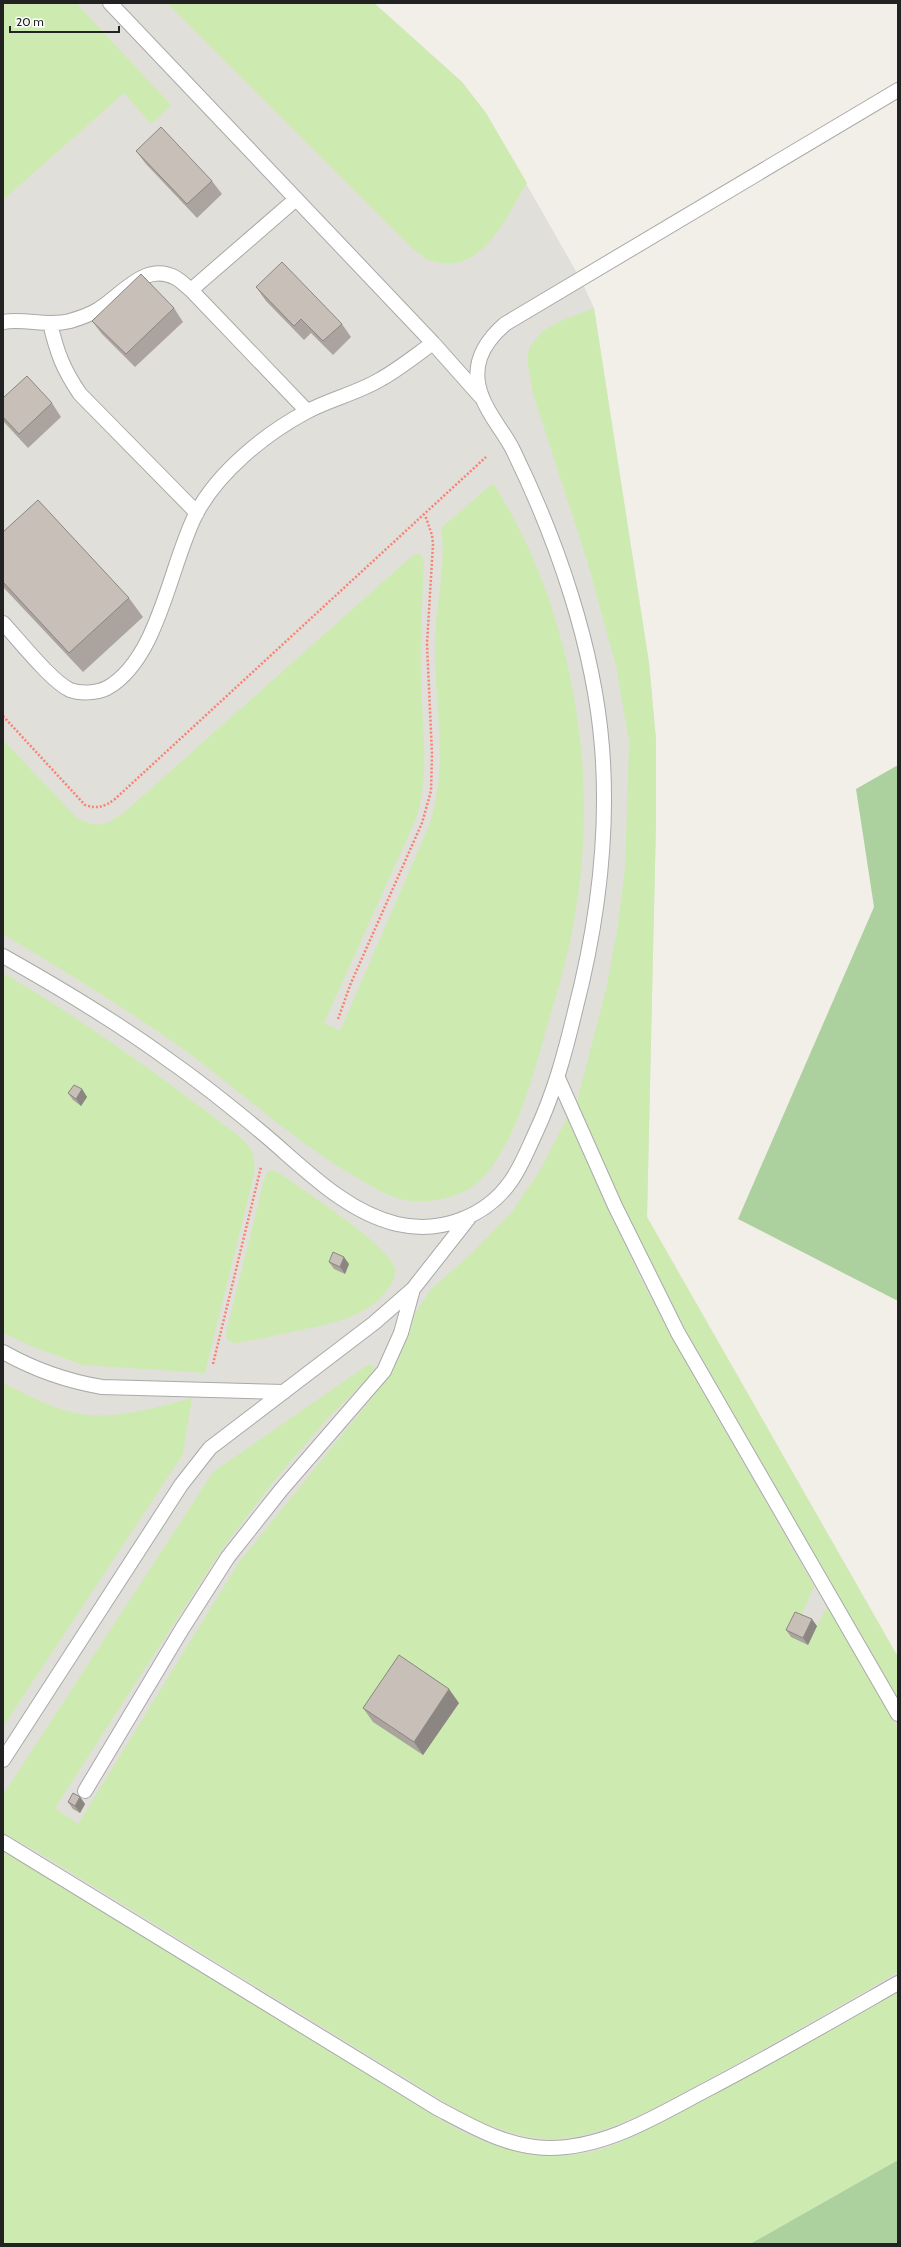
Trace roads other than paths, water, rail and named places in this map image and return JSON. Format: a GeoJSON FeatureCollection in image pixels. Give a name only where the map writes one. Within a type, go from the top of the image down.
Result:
{"type":"FeatureCollection","features":[{"type":"Feature","properties":{"kind":"lane"},"geometry":{"type":"LineString","coordinates":[[3,1760],[181,1485],[210,1448],[374,1323],[412,1289],[468,1219],[495,1200],[511,1181],[540,1124],[558,1078],[584,977],[594,921],[604,812],[602,747],[596,706],[578,622],[547,528],[528,481],[506,437],[482,397],[434,344],[110,3]]}},
{"type":"Feature","properties":{"kind":"lane"},"geometry":{"type":"LineString","coordinates":[[482,397],[478,375],[479,356],[489,338],[505,324],[898,90]]}},
{"type":"Feature","properties":{"kind":"lane"},"geometry":{"type":"LineString","coordinates":[[191,290],[296,199]]}},
{"type":"Feature","properties":{"kind":"lane"},"geometry":{"type":"LineString","coordinates":[[3,322],[27,320],[50,323],[69,321],[99,309],[135,280],[148,275],[162,274],[176,278],[191,290],[306,411]]}},
{"type":"Feature","properties":{"kind":"lane"},"geometry":{"type":"LineString","coordinates":[[50,323],[56,348],[65,372],[80,394],[197,513]]}},
{"type":"Feature","properties":{"kind":"lane"},"geometry":{"type":"LineString","coordinates":[[3,623],[54,678],[70,690],[89,693],[107,688],[139,658],[149,639],[162,607],[177,560],[197,513],[227,472],[264,438],[306,411],[381,380],[434,344]]}},
{"type":"Feature","properties":{"kind":"lane"},"geometry":{"type":"LineString","coordinates":[[3,956],[63,989],[171,1061],[335,1192],[366,1214],[400,1225],[436,1226],[468,1219]]}},
{"type":"Feature","properties":{"kind":"lane"},"geometry":{"type":"LineString","coordinates":[[558,1078],[615,1206],[678,1333],[898,1714]]}},
{"type":"Feature","properties":{"kind":"lane"},"geometry":{"type":"LineString","coordinates":[[86,1791],[182,1629],[228,1557],[281,1490],[384,1371],[401,1333],[412,1289]]}},
{"type":"Feature","properties":{"kind":"lane"},"geometry":{"type":"LineString","coordinates":[[3,1352],[49,1375],[76,1383],[102,1387],[284,1392]]}},
{"type":"Feature","properties":{"kind":"lane"},"geometry":{"type":"LineString","coordinates":[[3,1842],[437,2108],[482,2132],[500,2139],[548,2148],[576,2147],[601,2141],[654,2117],[770,2056],[898,1983]]}}]}
